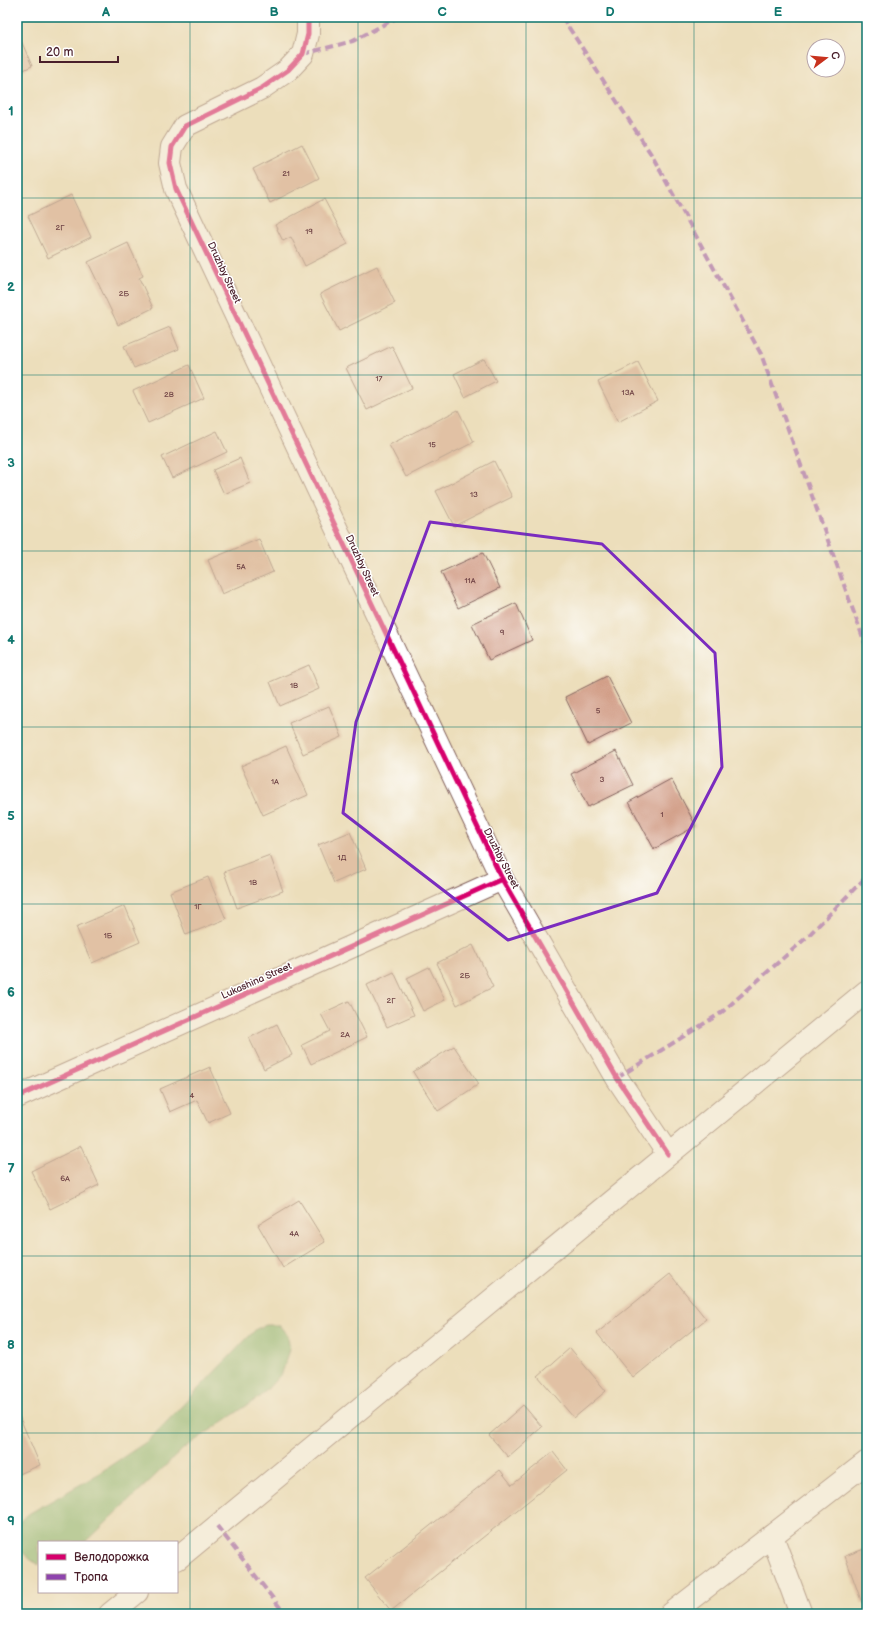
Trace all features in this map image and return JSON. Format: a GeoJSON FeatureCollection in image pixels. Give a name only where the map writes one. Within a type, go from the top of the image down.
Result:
{"type":"FeatureCollection","features":[{"type":"Feature","properties":{"kind":"street","name":"Druzhby Street"},"geometry":{"type":"LineString","coordinates":[[308,17],[308,34],[303,54],[288,70],[262,88],[185,126],[172,147],[170,163],[176,189],[502,879],[618,1078],[668,1154]]}},
{"type":"Feature","properties":{"kind":"street","name":"Lukashina Street"},"geometry":{"type":"LineString","coordinates":[[17,1097],[502,879]]}},
{"type":"Feature","properties":{"kind":"street"},"geometry":{"type":"LineString","coordinates":[[178,1559],[867,991]]}},
{"type":"Feature","properties":{"kind":"street"},"geometry":{"type":"LineString","coordinates":[[671,1614],[867,1462]]}},
{"type":"Feature","properties":{"kind":"street"},"geometry":{"type":"LineString","coordinates":[[772,1536],[802,1614]]}},
{"type":"Feature","properties":{"kind":"street"},"geometry":{"type":"LineString","coordinates":[[110,1614],[136,1593]]}},
{"type":"Feature","properties":{"kind":"highlighted area"},"geometry":{"type":"Polygon","coordinates":[[[430,522],[602,544],[715,653],[722,767],[657,893],[508,940],[343,813],[356,722],[430,522]]]}},
{"type":"Feature","properties":{"kind":"green space"},"geometry":{"type":"Polygon","coordinates":[[[266,1325],[279,1325],[288,1336],[290,1350],[282,1373],[261,1396],[184,1448],[87,1541],[38,1541],[38,1564],[20,1550],[17,1530],[20,1521],[30,1513],[90,1479],[149,1440],[256,1329],[266,1325]]]}},
{"type":"Feature","properties":{"kind":"building"},"geometry":{"type":"Polygon","coordinates":[[[17,31],[32,66],[17,73],[17,31]]]}},
{"type":"Feature","properties":{"kind":"building"},"geometry":{"type":"Polygon","coordinates":[[[302,144],[319,178],[270,203],[253,169],[302,144]]]}},
{"type":"Feature","properties":{"kind":"building"},"geometry":{"type":"Polygon","coordinates":[[[71,195],[91,237],[48,258],[28,216],[71,195]]]}},
{"type":"Feature","properties":{"kind":"building"},"geometry":{"type":"Polygon","coordinates":[[[324,199],[348,244],[305,266],[291,237],[283,241],[275,225],[324,199]]]}},
{"type":"Feature","properties":{"kind":"building"},"geometry":{"type":"Polygon","coordinates":[[[128,243],[143,276],[139,278],[153,308],[118,325],[88,262],[128,243]]]}},
{"type":"Feature","properties":{"kind":"building"},"geometry":{"type":"Polygon","coordinates":[[[377,266],[395,303],[339,331],[320,294],[377,266]]]}},
{"type":"Feature","properties":{"kind":"building"},"geometry":{"type":"Polygon","coordinates":[[[170,327],[179,349],[134,368],[124,346],[170,327]]]}},
{"type":"Feature","properties":{"kind":"building"},"geometry":{"type":"Polygon","coordinates":[[[392,346],[412,388],[367,410],[346,368],[392,346]]]}},
{"type":"Feature","properties":{"kind":"building"},"geometry":{"type":"Polygon","coordinates":[[[484,359],[496,381],[465,397],[454,374],[484,359]]]}},
{"type":"Feature","properties":{"kind":"building"},"geometry":{"type":"Polygon","coordinates":[[[638,362],[658,401],[618,422],[598,382],[638,362]]]}},
{"type":"Feature","properties":{"kind":"building"},"geometry":{"type":"Polygon","coordinates":[[[189,365],[204,398],[148,423],[133,391],[189,365]]]}},
{"type":"Feature","properties":{"kind":"building"},"geometry":{"type":"Polygon","coordinates":[[[458,410],[474,442],[406,477],[389,445],[458,410]]]}},
{"type":"Feature","properties":{"kind":"building"},"geometry":{"type":"Polygon","coordinates":[[[217,431],[227,452],[172,478],[162,457],[217,431]]]}},
{"type":"Feature","properties":{"kind":"building"},"geometry":{"type":"Polygon","coordinates":[[[240,458],[250,483],[224,494],[213,470],[240,458]]]}},
{"type":"Feature","properties":{"kind":"building"},"geometry":{"type":"Polygon","coordinates":[[[494,461],[512,497],[454,526],[436,491],[494,461]]]}},
{"type":"Feature","properties":{"kind":"building"},"geometry":{"type":"Polygon","coordinates":[[[259,539],[273,572],[222,594],[208,560],[259,539]]]}},
{"type":"Feature","properties":{"kind":"building"},"geometry":{"type":"Polygon","coordinates":[[[483,553],[500,588],[458,608],[441,572],[483,553]]]}},
{"type":"Feature","properties":{"kind":"building"},"geometry":{"type":"Polygon","coordinates":[[[516,603],[532,640],[489,660],[472,624],[516,603]]]}},
{"type":"Feature","properties":{"kind":"building"},"geometry":{"type":"Polygon","coordinates":[[[309,665],[319,689],[280,706],[270,682],[309,665]]]}},
{"type":"Feature","properties":{"kind":"building"},"geometry":{"type":"Polygon","coordinates":[[[607,676],[631,723],[588,745],[565,697],[607,676]]]}},
{"type":"Feature","properties":{"kind":"building"},"geometry":{"type":"Polygon","coordinates":[[[329,706],[342,737],[303,754],[289,723],[329,706]]]}},
{"type":"Feature","properties":{"kind":"building"},"geometry":{"type":"Polygon","coordinates":[[[286,746],[308,795],[263,815],[241,766],[286,746]]]}},
{"type":"Feature","properties":{"kind":"building"},"geometry":{"type":"Polygon","coordinates":[[[616,751],[633,785],[588,807],[571,774],[616,751]]]}},
{"type":"Feature","properties":{"kind":"building"},"geometry":{"type":"Polygon","coordinates":[[[671,779],[696,826],[654,849],[629,802],[671,779]]]}},
{"type":"Feature","properties":{"kind":"building"},"geometry":{"type":"Polygon","coordinates":[[[350,832],[366,869],[334,883],[318,845],[350,832]]]}},
{"type":"Feature","properties":{"kind":"building"},"geometry":{"type":"Polygon","coordinates":[[[270,855],[283,891],[237,908],[224,872],[270,855]]]}},
{"type":"Feature","properties":{"kind":"building"},"geometry":{"type":"Polygon","coordinates":[[[208,877],[226,919],[186,935],[170,892],[208,877]]]}},
{"type":"Feature","properties":{"kind":"building"},"geometry":{"type":"Polygon","coordinates":[[[125,906],[140,942],[92,963],[76,927],[125,906]]]}},
{"type":"Feature","properties":{"kind":"building"},"geometry":{"type":"Polygon","coordinates":[[[473,945],[493,987],[457,1005],[437,963],[473,945]]]}},
{"type":"Feature","properties":{"kind":"building"},"geometry":{"type":"Polygon","coordinates":[[[429,967],[445,1000],[423,1011],[407,978],[429,967]]]}},
{"type":"Feature","properties":{"kind":"building"},"geometry":{"type":"Polygon","coordinates":[[[394,972],[414,1015],[387,1027],[367,985],[394,972]]]}},
{"type":"Feature","properties":{"kind":"building"},"geometry":{"type":"Polygon","coordinates":[[[349,1001],[367,1037],[311,1064],[302,1045],[330,1031],[321,1014],[349,1001]]]}},
{"type":"Feature","properties":{"kind":"building"},"geometry":{"type":"Polygon","coordinates":[[[277,1024],[292,1055],[264,1069],[249,1038],[277,1024]]]}},
{"type":"Feature","properties":{"kind":"building"},"geometry":{"type":"Polygon","coordinates":[[[454,1046],[479,1084],[438,1111],[413,1072],[454,1046]]]}},
{"type":"Feature","properties":{"kind":"building"},"geometry":{"type":"Polygon","coordinates":[[[210,1067],[230,1113],[208,1123],[197,1100],[170,1112],[160,1089],[210,1067]]]}},
{"type":"Feature","properties":{"kind":"building"},"geometry":{"type":"Polygon","coordinates":[[[81,1146],[99,1185],[50,1209],[31,1171],[81,1146]]]}},
{"type":"Feature","properties":{"kind":"building"},"geometry":{"type":"Polygon","coordinates":[[[299,1200],[325,1242],[283,1268],[258,1225],[299,1200]]]}},
{"type":"Feature","properties":{"kind":"building"},"geometry":{"type":"Polygon","coordinates":[[[670,1274],[706,1319],[633,1378],[597,1333],[670,1274]]]}},
{"type":"Feature","properties":{"kind":"building"},"geometry":{"type":"Polygon","coordinates":[[[570,1348],[606,1391],[574,1418],[538,1376],[570,1348]]]}},
{"type":"Feature","properties":{"kind":"building"},"geometry":{"type":"Polygon","coordinates":[[[523,1405],[542,1427],[508,1457],[489,1435],[523,1405]]]}},
{"type":"Feature","properties":{"kind":"building"},"geometry":{"type":"Polygon","coordinates":[[[17,1411],[40,1465],[17,1475],[17,1411]]]}},
{"type":"Feature","properties":{"kind":"building"},"geometry":{"type":"Polygon","coordinates":[[[553,1452],[567,1470],[391,1611],[365,1578],[500,1470],[512,1485],[553,1452]]]}},
{"type":"Feature","properties":{"kind":"building"},"geometry":{"type":"Polygon","coordinates":[[[867,1548],[867,1602],[862,1603],[845,1556],[867,1548]]]}},
{"type":"Feature","properties":{"kind":"marked path"},"geometry":{"type":"LineString","coordinates":[[303,54],[353,41],[398,17]]}},
{"type":"Feature","properties":{"kind":"marked path"},"geometry":{"type":"LineString","coordinates":[[562,17],[651,154],[761,354],[867,649]]}},
{"type":"Feature","properties":{"kind":"marked path"},"geometry":{"type":"LineString","coordinates":[[617,1078],[721,1013],[807,937],[867,876]]}},
{"type":"Feature","properties":{"kind":"marked path"},"geometry":{"type":"LineString","coordinates":[[217,1526],[285,1614]]}},
{"type":"Feature","properties":{"kind":"cycle path"},"geometry":{"type":"LineString","coordinates":[[308,17],[308,34],[303,54],[288,70],[262,88],[185,126],[172,147],[170,163],[176,189],[502,879],[617,1078],[668,1154]]}},
{"type":"Feature","properties":{"kind":"cycle path"},"geometry":{"type":"LineString","coordinates":[[17,1097],[502,879]]}}]}
